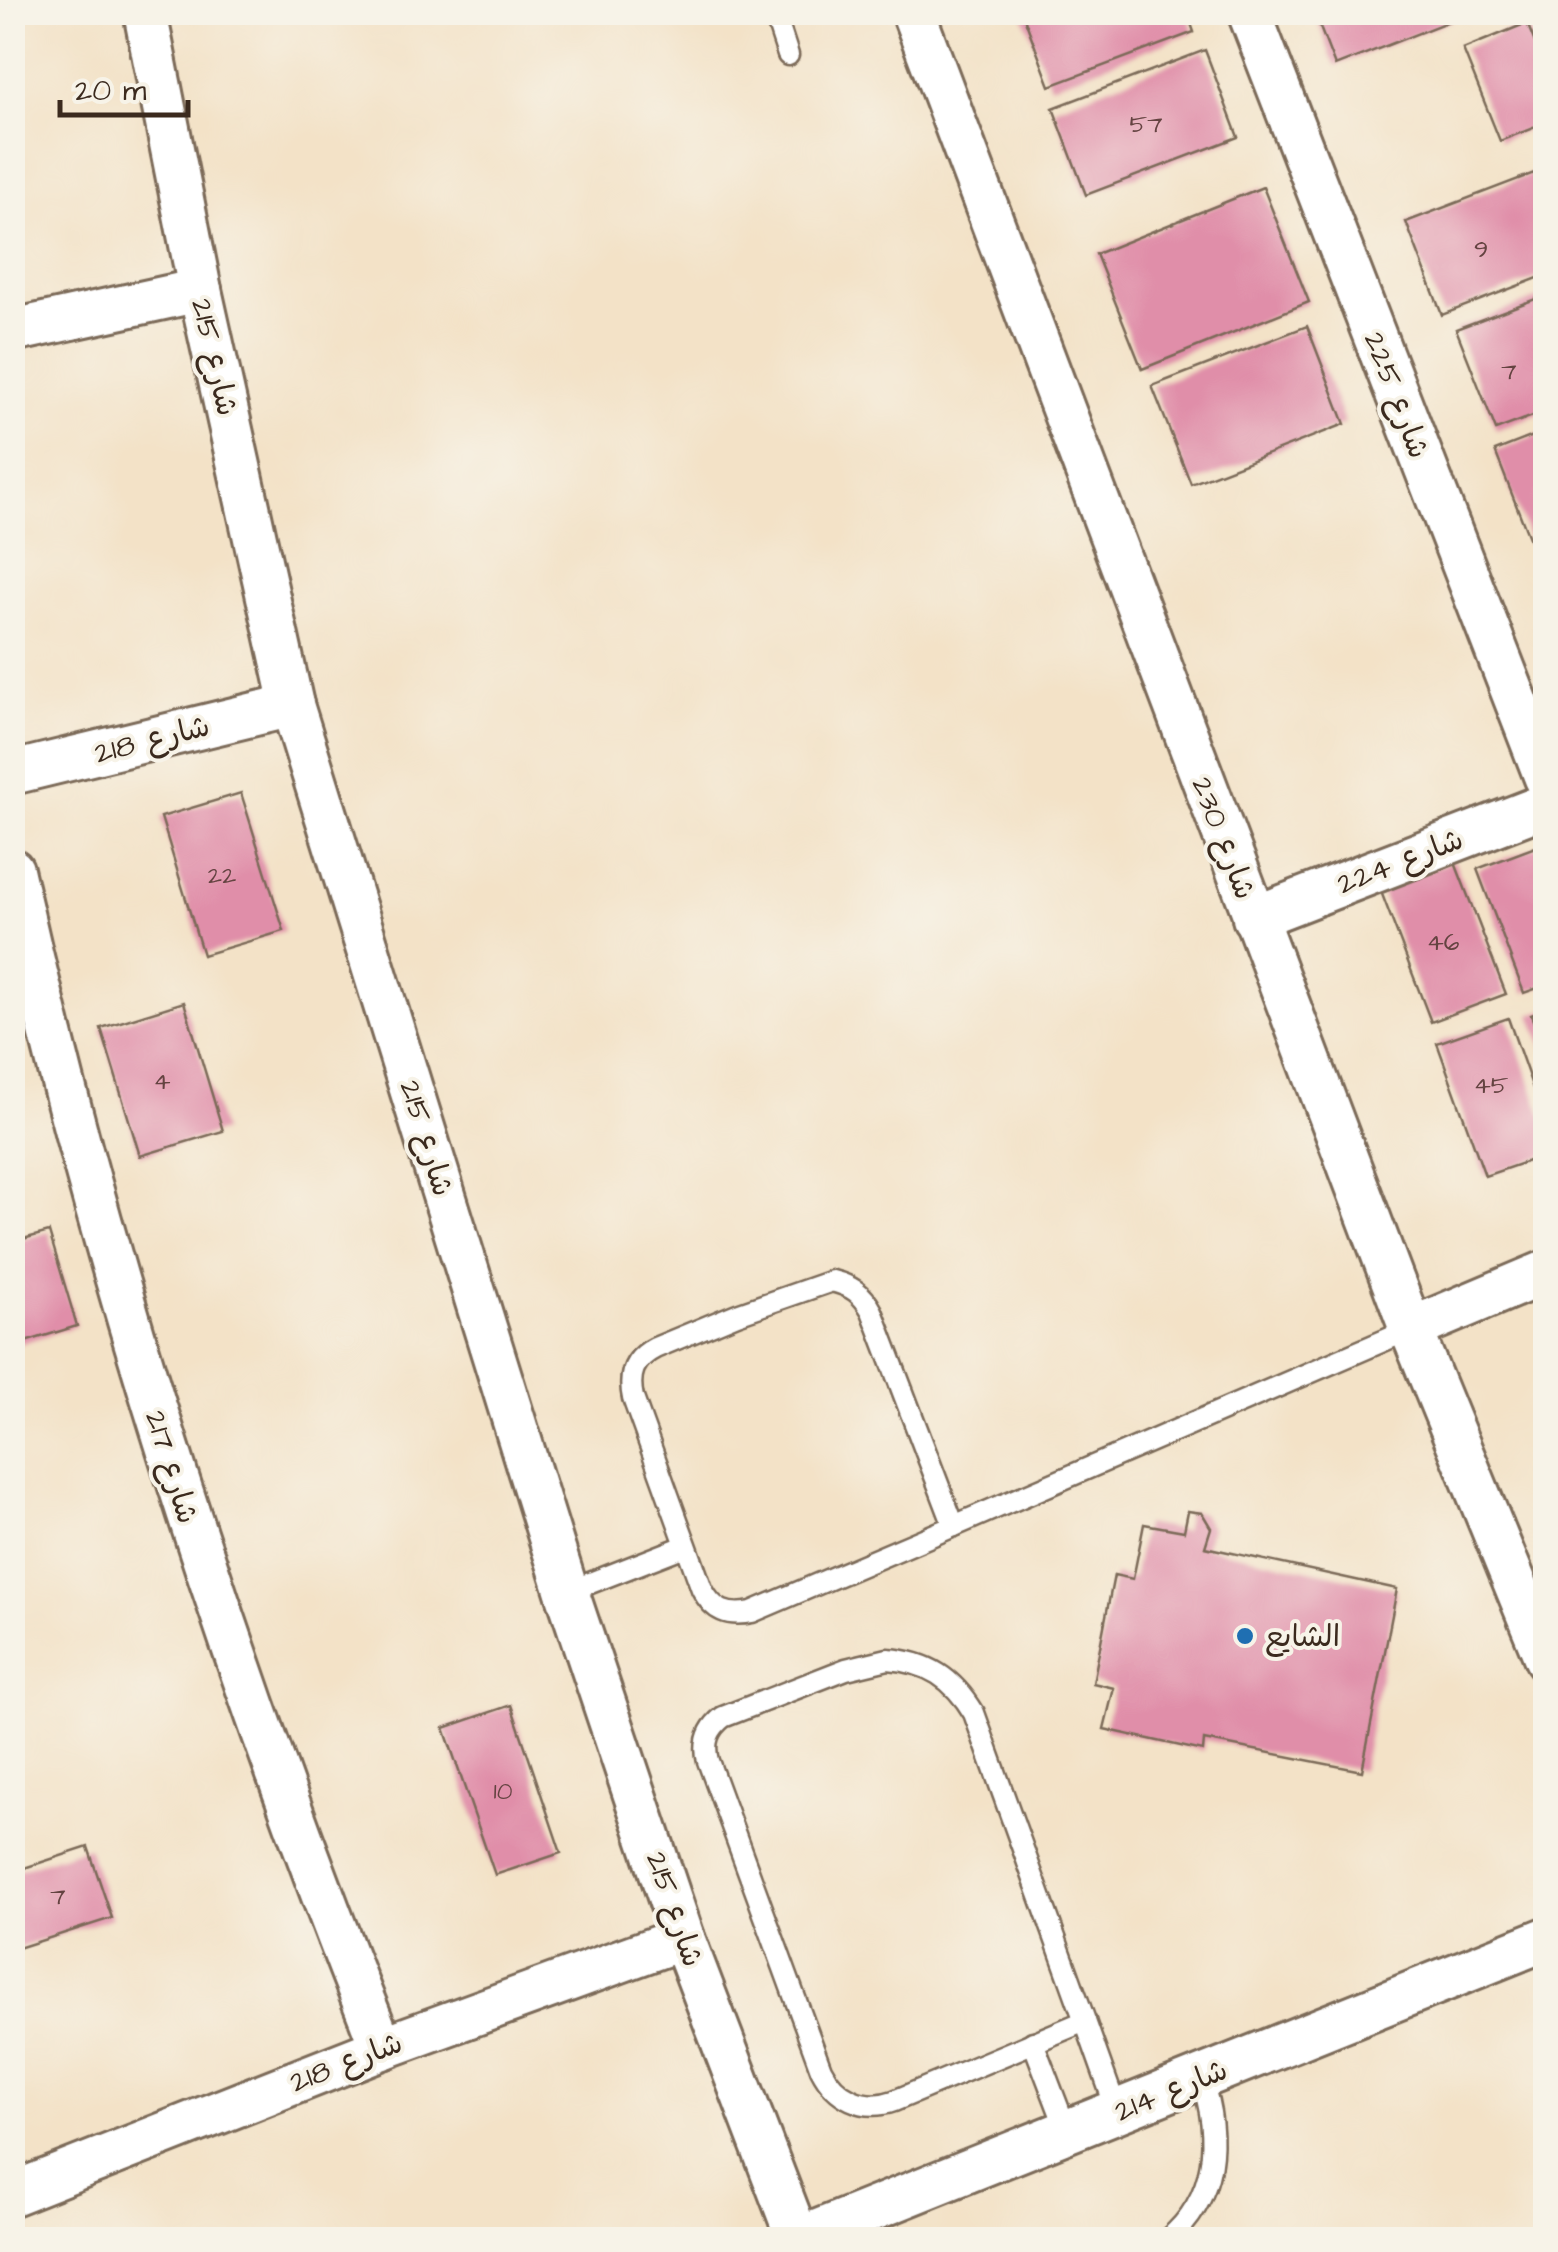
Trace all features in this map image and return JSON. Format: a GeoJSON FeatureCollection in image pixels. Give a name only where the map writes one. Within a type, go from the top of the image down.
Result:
{"type":"FeatureCollection","features":[{"type":"Feature","properties":{"kind":"street","name":"شارع 230"},"geometry":{"type":"LineString","coordinates":[[913,12],[1411,1329],[1546,1659]]}},
{"type":"Feature","properties":{"kind":"street","name":"شارع 225"},"geometry":{"type":"LineString","coordinates":[[1249,12],[1546,778]]}},
{"type":"Feature","properties":{"kind":"street","name":"شارع 215"},"geometry":{"type":"LineString","coordinates":[[148,15],[200,290],[292,705],[567,1592],[683,1938],[797,2239]]}},
{"type":"Feature","properties":{"kind":"street"},"geometry":{"type":"LineString","coordinates":[[12,331],[200,290]]}},
{"type":"Feature","properties":{"kind":"street","name":"شارع 218"},"geometry":{"type":"LineString","coordinates":[[12,772],[292,705]]}},
{"type":"Feature","properties":{"kind":"street","name":"شارع 224"},"geometry":{"type":"LineString","coordinates":[[1254,918],[1546,805]]}},
{"type":"Feature","properties":{"kind":"street","name":"شارع 217"},"geometry":{"type":"LineString","coordinates":[[12,870],[79,1148],[186,1512],[292,1818],[382,2048]]}},
{"type":"Feature","properties":{"kind":"street"},"geometry":{"type":"LineString","coordinates":[[1411,1329],[1546,1272]]}},
{"type":"Feature","properties":{"kind":"street","name":"شارع 218"},"geometry":{"type":"LineString","coordinates":[[12,2194],[382,2048],[683,1938]]}},
{"type":"Feature","properties":{"kind":"street","name":"شارع 214"},"geometry":{"type":"LineString","coordinates":[[797,2239],[1546,1939]]}},
{"type":"Feature","properties":{"kind":"lane"},"geometry":{"type":"LineString","coordinates":[[774,12],[788,55]]}},
{"type":"Feature","properties":{"kind":"lane"},"geometry":{"type":"LineString","coordinates":[[954,1526],[872,1311],[863,1296],[849,1285],[832,1281],[704,1328],[644,1354],[635,1363],[631,1374],[633,1398],[707,1600],[728,1614],[740,1615],[954,1526],[1411,1329]]}},
{"type":"Feature","properties":{"kind":"lane"},"geometry":{"type":"LineString","coordinates":[[567,1592],[685,1546]]}},
{"type":"Feature","properties":{"kind":"lane"},"geometry":{"type":"LineString","coordinates":[[1085,2022],[884,2104],[858,2103],[836,2090],[821,2068],[708,1761],[706,1741],[715,1723],[783,1692],[866,1662],[909,1661],[948,1679],[974,1713],[1085,2022],[1117,2112]]}},
{"type":"Feature","properties":{"kind":"lane"},"geometry":{"type":"LineString","coordinates":[[1033,2042],[1067,2130]]}},
{"type":"Feature","properties":{"kind":"lane"},"geometry":{"type":"LineString","coordinates":[[1167,2240],[1199,2203],[1210,2173],[1212,2108],[1201,2078]]}},
{"type":"Feature","properties":{"kind":"building"},"geometry":{"type":"Polygon","coordinates":[[[1022,12],[1187,12],[1194,32],[1050,86],[1022,12]]]}},
{"type":"Feature","properties":{"kind":"building"},"geometry":{"type":"Polygon","coordinates":[[[1314,12],[1470,12],[1470,13],[1335,66],[1314,12]]]}},
{"type":"Feature","properties":{"kind":"building"},"geometry":{"type":"Polygon","coordinates":[[[1527,23],[1546,70],[1546,123],[1500,141],[1463,49],[1527,23]]]}},
{"type":"Feature","properties":{"kind":"building"},"geometry":{"type":"Polygon","coordinates":[[[1205,50],[1238,137],[1086,195],[1053,108],[1205,50]]]}},
{"type":"Feature","properties":{"kind":"building"},"geometry":{"type":"Polygon","coordinates":[[[1534,173],[1546,203],[1546,275],[1442,315],[1406,222],[1534,173]]]}},
{"type":"Feature","properties":{"kind":"building"},"geometry":{"type":"Polygon","coordinates":[[[1263,187],[1309,302],[1142,369],[1096,254],[1263,187]]]}},
{"type":"Feature","properties":{"kind":"building"},"geometry":{"type":"Polygon","coordinates":[[[1546,295],[1546,411],[1496,430],[1456,329],[1546,295]]]}},
{"type":"Feature","properties":{"kind":"building"},"geometry":{"type":"Polygon","coordinates":[[[1307,326],[1345,424],[1191,484],[1152,386],[1307,326]]]}},
{"type":"Feature","properties":{"kind":"building"},"geometry":{"type":"Polygon","coordinates":[[[1546,431],[1546,543],[1533,548],[1495,451],[1546,431]]]}},
{"type":"Feature","properties":{"kind":"building"},"geometry":{"type":"Polygon","coordinates":[[[241,793],[284,931],[203,955],[161,817],[241,793]]]}},
{"type":"Feature","properties":{"kind":"building"},"geometry":{"type":"Polygon","coordinates":[[[1546,843],[1546,985],[1524,993],[1477,869],[1546,843]]]}},
{"type":"Feature","properties":{"kind":"building"},"geometry":{"type":"Polygon","coordinates":[[[1454,860],[1506,994],[1431,1022],[1380,889],[1454,860]]]}},
{"type":"Feature","properties":{"kind":"building"},"geometry":{"type":"Polygon","coordinates":[[[184,1002],[223,1131],[140,1156],[101,1028],[184,1002]]]}},
{"type":"Feature","properties":{"kind":"building"},"geometry":{"type":"Polygon","coordinates":[[[1546,1009],[1546,1052],[1545,1052],[1531,1015],[1546,1009]]]}},
{"type":"Feature","properties":{"kind":"building"},"geometry":{"type":"Polygon","coordinates":[[[1508,1018],[1546,1125],[1546,1155],[1485,1176],[1437,1043],[1508,1018]]]}},
{"type":"Feature","properties":{"kind":"building"},"geometry":{"type":"Polygon","coordinates":[[[49,1232],[77,1326],[12,1346],[12,1242],[49,1232]]]}},
{"type":"Feature","properties":{"kind":"building","name":"الشايع"},"geometry":{"type":"Polygon","coordinates":[[[1188,1511],[1202,1513],[1211,1528],[1205,1547],[1397,1589],[1362,1771],[1204,1740],[1203,1751],[1104,1729],[1114,1688],[1093,1683],[1114,1575],[1133,1579],[1144,1524],[1184,1531],[1188,1511]]]}},
{"type":"Feature","properties":{"kind":"building"},"geometry":{"type":"Polygon","coordinates":[[[511,1705],[561,1853],[495,1875],[444,1728],[511,1705]]]}},
{"type":"Feature","properties":{"kind":"building"},"geometry":{"type":"Polygon","coordinates":[[[88,1847],[112,1918],[12,1950],[12,1872],[88,1847]]]}},
{"type":"Feature","properties":{"kind":"place","name":"الشايع"},"geometry":{"type":"Point","coordinates":[1245,1636]}}]}
